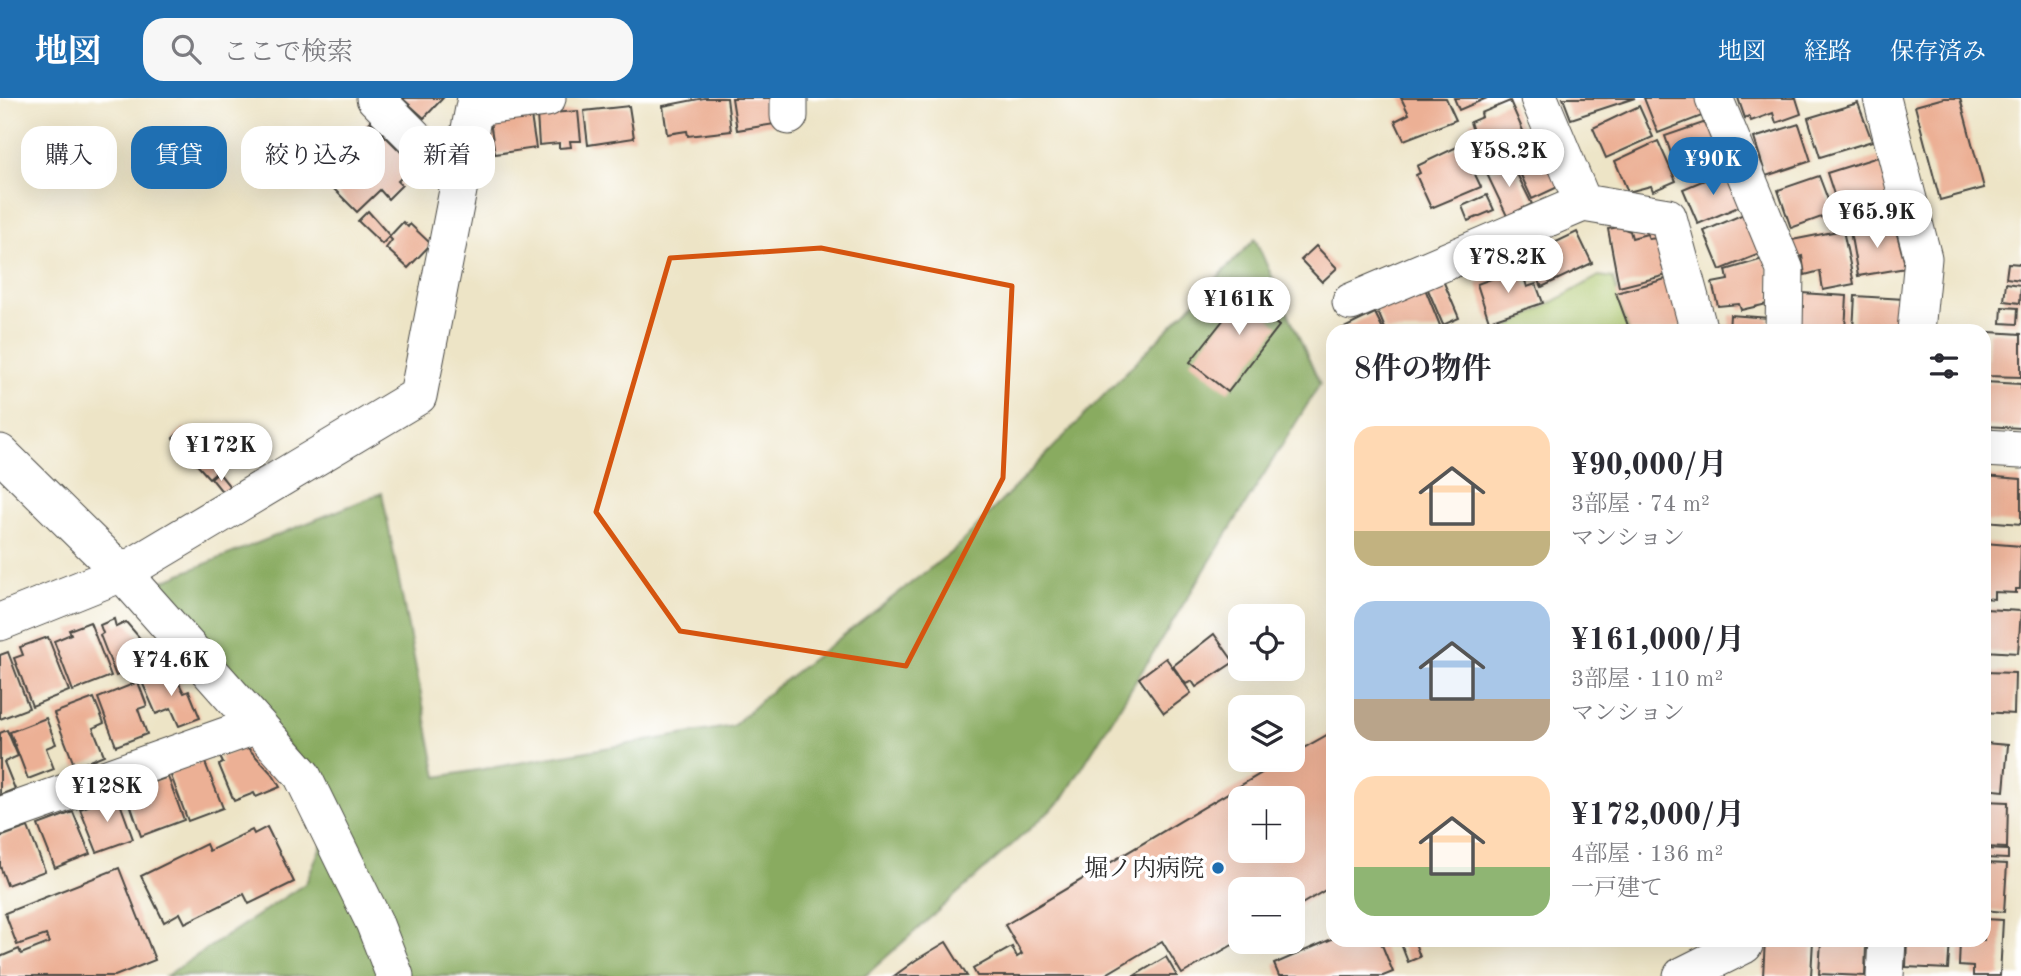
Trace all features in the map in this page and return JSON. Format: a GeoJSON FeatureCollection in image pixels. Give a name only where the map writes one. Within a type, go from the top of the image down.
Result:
{"type":"FeatureCollection","features":[{"type":"Feature","properties":{"kind":"street"},"geometry":{"type":"LineString","coordinates":[[375,98],[403,126]]}},
{"type":"Feature","properties":{"kind":"street"},"geometry":{"type":"LineString","coordinates":[[471,126],[475,102],[547,98]]}},
{"type":"Feature","properties":{"kind":"street"},"geometry":{"type":"LineString","coordinates":[[1539,98],[1583,203]]}},
{"type":"Feature","properties":{"kind":"street"},"geometry":{"type":"LineString","coordinates":[[1714,98],[1786,270],[1784,324]]}},
{"type":"Feature","properties":{"kind":"street"},"geometry":{"type":"LineString","coordinates":[[1882,98],[1923,258],[1917,324]]}},
{"type":"Feature","properties":{"kind":"street"},"geometry":{"type":"LineString","coordinates":[[0,622],[122,573],[418,396],[459,189]]}},
{"type":"Feature","properties":{"kind":"street"},"geometry":{"type":"LineString","coordinates":[[1351,302],[1583,203],[1668,217],[1697,324]]}},
{"type":"Feature","properties":{"kind":"street"},"geometry":{"type":"LineString","coordinates":[[1991,448],[2021,450]]}},
{"type":"Feature","properties":{"kind":"street"},"geometry":{"type":"LineString","coordinates":[[4,463],[122,573],[302,775],[374,922],[395,976]]}},
{"type":"Feature","properties":{"kind":"street"},"geometry":{"type":"LineString","coordinates":[[0,817],[257,725]]}},
{"type":"Feature","properties":{"kind":"street"},"geometry":{"type":"LineString","coordinates":[[1885,976],[1887,947]]}},
{"type":"Feature","properties":{"kind":"street"},"geometry":{"type":"LineString","coordinates":[[1682,976],[1744,954]]}},
{"type":"Feature","properties":{"kind":"highlighted area"},"geometry":{"type":"Polygon","coordinates":[[[821,248],[1012,286],[1003,478],[906,666],[680,631],[596,512],[670,258],[821,248]]]}},
{"type":"Feature","properties":{"kind":"green space"},"geometry":{"type":"Polygon","coordinates":[[[1255,239],[1320,384],[1062,800],[865,976],[166,976],[306,883],[337,807],[158,583],[382,493],[437,777],[733,726],[771,691],[954,550],[1255,239]]]}},
{"type":"Feature","properties":{"kind":"green space"},"geometry":{"type":"Polygon","coordinates":[[[1599,276],[1613,278],[1627,324],[1514,324],[1599,276]]]}},
{"type":"Feature","properties":{"kind":"building"},"geometry":{"type":"Polygon","coordinates":[[[402,98],[443,98],[424,118],[402,98]]]}},
{"type":"Feature","properties":{"kind":"building"},"geometry":{"type":"Polygon","coordinates":[[[704,98],[727,98],[731,131],[688,136],[687,131],[667,134],[663,106],[704,98]]]}},
{"type":"Feature","properties":{"kind":"building"},"geometry":{"type":"Polygon","coordinates":[[[732,98],[775,98],[775,124],[737,130],[732,98]]]}},
{"type":"Feature","properties":{"kind":"building"},"geometry":{"type":"Polygon","coordinates":[[[1401,98],[1446,98],[1456,120],[1404,140],[1395,121],[1409,114],[1401,98]]]}},
{"type":"Feature","properties":{"kind":"building"},"geometry":{"type":"Polygon","coordinates":[[[1454,98],[1487,98],[1459,110],[1454,98]]]}},
{"type":"Feature","properties":{"kind":"building"},"geometry":{"type":"Polygon","coordinates":[[[1563,98],[1635,98],[1571,119],[1563,98]]]}},
{"type":"Feature","properties":{"kind":"building"},"geometry":{"type":"Polygon","coordinates":[[[1644,98],[1701,98],[1707,114],[1658,133],[1644,98]]]}},
{"type":"Feature","properties":{"kind":"building"},"geometry":{"type":"Polygon","coordinates":[[[1738,98],[1796,98],[1801,114],[1776,123],[1773,113],[1751,121],[1749,116],[1745,118],[1738,98]]]}},
{"type":"Feature","properties":{"kind":"building"},"geometry":{"type":"Polygon","coordinates":[[[1944,98],[1960,98],[1984,188],[1940,200],[1915,106],[1944,98]]]}},
{"type":"Feature","properties":{"kind":"building"},"geometry":{"type":"Polygon","coordinates":[[[1510,101],[1524,133],[1480,152],[1470,122],[1482,117],[1481,113],[1510,101]]]}},
{"type":"Feature","properties":{"kind":"building"},"geometry":{"type":"Polygon","coordinates":[[[1858,103],[1872,141],[1820,157],[1808,118],[1858,103]]]}},
{"type":"Feature","properties":{"kind":"building"},"geometry":{"type":"Polygon","coordinates":[[[629,106],[634,138],[588,145],[584,111],[629,106]]]}},
{"type":"Feature","properties":{"kind":"building"},"geometry":{"type":"Polygon","coordinates":[[[1639,106],[1653,137],[1606,158],[1593,128],[1639,106]]]}},
{"type":"Feature","properties":{"kind":"building"},"geometry":{"type":"Polygon","coordinates":[[[578,111],[581,141],[570,141],[571,147],[559,148],[559,143],[539,145],[537,114],[578,111]]]}},
{"type":"Feature","properties":{"kind":"building"},"geometry":{"type":"Polygon","coordinates":[[[531,116],[536,148],[495,154],[495,126],[491,126],[490,121],[531,116]]]}},
{"type":"Feature","properties":{"kind":"building"},"geometry":{"type":"Polygon","coordinates":[[[1709,121],[1726,165],[1705,173],[1703,167],[1679,176],[1665,136],[1709,121]]]}},
{"type":"Feature","properties":{"kind":"building"},"geometry":{"type":"Polygon","coordinates":[[[1799,124],[1811,161],[1766,176],[1754,138],[1799,124]]]}},
{"type":"Feature","properties":{"kind":"building"},"geometry":{"type":"Polygon","coordinates":[[[385,136],[399,150],[399,188],[388,199],[380,190],[357,212],[334,189],[385,189],[385,136]]]}},
{"type":"Feature","properties":{"kind":"building"},"geometry":{"type":"Polygon","coordinates":[[[1658,141],[1676,181],[1653,191],[1651,186],[1628,192],[1615,161],[1658,141]]]}},
{"type":"Feature","properties":{"kind":"building"},"geometry":{"type":"Polygon","coordinates":[[[1461,145],[1481,187],[1431,208],[1416,175],[1420,173],[1417,166],[1461,145]]]}},
{"type":"Feature","properties":{"kind":"building"},"geometry":{"type":"Polygon","coordinates":[[[1541,148],[1560,186],[1532,199],[1514,160],[1541,148]]]}},
{"type":"Feature","properties":{"kind":"building"},"geometry":{"type":"Polygon","coordinates":[[[1878,157],[1892,202],[1842,219],[1827,173],[1878,157]]]}},
{"type":"Feature","properties":{"kind":"building"},"geometry":{"type":"Polygon","coordinates":[[[1511,162],[1532,204],[1507,216],[1487,174],[1511,162]]]}},
{"type":"Feature","properties":{"kind":"building"},"geometry":{"type":"Polygon","coordinates":[[[1728,170],[1743,205],[1698,224],[1683,189],[1728,170]]]}},
{"type":"Feature","properties":{"kind":"building"},"geometry":{"type":"Polygon","coordinates":[[[1819,176],[1833,213],[1791,228],[1778,190],[1819,176]]]}},
{"type":"Feature","properties":{"kind":"building"},"geometry":{"type":"Polygon","coordinates":[[[1487,195],[1494,210],[1468,221],[1462,206],[1487,195]]]}},
{"type":"Feature","properties":{"kind":"building"},"geometry":{"type":"Polygon","coordinates":[[[368,211],[390,236],[382,244],[358,221],[368,211]]]}},
{"type":"Feature","properties":{"kind":"building"},"geometry":{"type":"Polygon","coordinates":[[[1746,213],[1762,253],[1720,270],[1704,231],[1746,213]]]}},
{"type":"Feature","properties":{"kind":"building"},"geometry":{"type":"Polygon","coordinates":[[[403,222],[408,227],[410,224],[431,244],[408,268],[386,248],[392,240],[389,237],[403,222]]]}},
{"type":"Feature","properties":{"kind":"building"},"geometry":{"type":"Polygon","coordinates":[[[1894,223],[1906,268],[1858,276],[1850,231],[1894,223]]]}},
{"type":"Feature","properties":{"kind":"building"},"geometry":{"type":"Polygon","coordinates":[[[1619,227],[1630,231],[1632,238],[1647,234],[1649,239],[1658,238],[1667,275],[1619,287],[1608,229],[1619,227]]]}},
{"type":"Feature","properties":{"kind":"building"},"geometry":{"type":"Polygon","coordinates":[[[1843,230],[1854,284],[1823,290],[1820,271],[1805,275],[1802,256],[1795,258],[1792,240],[1843,230]]]}},
{"type":"Feature","properties":{"kind":"building"},"geometry":{"type":"Polygon","coordinates":[[[1577,232],[1592,263],[1542,287],[1527,256],[1577,232]]]}},
{"type":"Feature","properties":{"kind":"building"},"geometry":{"type":"Polygon","coordinates":[[[1316,246],[1337,268],[1322,282],[1301,260],[1316,246]]]}},
{"type":"Feature","properties":{"kind":"building"},"geometry":{"type":"Polygon","coordinates":[[[1766,258],[1772,300],[1766,301],[1767,304],[1741,310],[1739,304],[1718,306],[1712,283],[1728,280],[1726,270],[1766,258]]]}},
{"type":"Feature","properties":{"kind":"building"},"geometry":{"type":"Polygon","coordinates":[[[2008,263],[2021,264],[2021,280],[2006,278],[2008,263]]]}},
{"type":"Feature","properties":{"kind":"building"},"geometry":{"type":"Polygon","coordinates":[[[1521,268],[1527,287],[1536,284],[1543,303],[1489,321],[1477,284],[1521,268]]]}},
{"type":"Feature","properties":{"kind":"building"},"geometry":{"type":"Polygon","coordinates":[[[1442,278],[1459,318],[1443,324],[1426,285],[1442,278]]]}},
{"type":"Feature","properties":{"kind":"building"},"geometry":{"type":"Polygon","coordinates":[[[1669,278],[1683,324],[1627,324],[1616,293],[1669,278]]]}},
{"type":"Feature","properties":{"kind":"building"},"geometry":{"type":"Polygon","coordinates":[[[1259,281],[1284,301],[1270,319],[1279,326],[1228,392],[1190,362],[1243,295],[1246,297],[1259,281]]]}},
{"type":"Feature","properties":{"kind":"building"},"geometry":{"type":"Polygon","coordinates":[[[2006,283],[2021,285],[2020,303],[2004,301],[2006,283]]]}},
{"type":"Feature","properties":{"kind":"building"},"geometry":{"type":"Polygon","coordinates":[[[1424,286],[1439,324],[1383,324],[1376,307],[1424,286]]]}},
{"type":"Feature","properties":{"kind":"building"},"geometry":{"type":"Polygon","coordinates":[[[1801,293],[1847,296],[1845,324],[1799,324],[1801,293]]]}},
{"type":"Feature","properties":{"kind":"building"},"geometry":{"type":"Polygon","coordinates":[[[1855,296],[1904,299],[1902,324],[1853,324],[1855,296]]]}},
{"type":"Feature","properties":{"kind":"building"},"geometry":{"type":"Polygon","coordinates":[[[2002,307],[2018,308],[2017,324],[2001,323],[2002,307]]]}},
{"type":"Feature","properties":{"kind":"building"},"geometry":{"type":"Polygon","coordinates":[[[1375,313],[1380,324],[1352,324],[1375,313]]]}},
{"type":"Feature","properties":{"kind":"building"},"geometry":{"type":"Polygon","coordinates":[[[1730,315],[1769,318],[1769,324],[1729,324],[1730,315]]]}},
{"type":"Feature","properties":{"kind":"building"},"geometry":{"type":"Polygon","coordinates":[[[1991,332],[2021,334],[2021,377],[1991,376],[1991,332]]]}},
{"type":"Feature","properties":{"kind":"building"},"geometry":{"type":"Polygon","coordinates":[[[1991,382],[2021,384],[2021,428],[1991,426],[1991,382]]]}},
{"type":"Feature","properties":{"kind":"building"},"geometry":{"type":"Polygon","coordinates":[[[184,428],[196,442],[203,436],[227,463],[209,478],[173,438],[184,428]]]}},
{"type":"Feature","properties":{"kind":"building"},"geometry":{"type":"Polygon","coordinates":[[[218,472],[231,488],[224,494],[211,478],[218,472]]]}},
{"type":"Feature","properties":{"kind":"building"},"geometry":{"type":"Polygon","coordinates":[[[1991,477],[2021,479],[2021,524],[1991,522],[1991,477]]]}},
{"type":"Feature","properties":{"kind":"building"},"geometry":{"type":"Polygon","coordinates":[[[1991,544],[2021,546],[2020,589],[2016,589],[2016,593],[1994,592],[1994,599],[1991,599],[1991,544]]]}},
{"type":"Feature","properties":{"kind":"building"},"geometry":{"type":"Polygon","coordinates":[[[1991,609],[2021,611],[2018,653],[1991,651],[1991,609]]]}},
{"type":"Feature","properties":{"kind":"building"},"geometry":{"type":"Polygon","coordinates":[[[114,619],[116,627],[126,622],[158,659],[116,676],[100,635],[103,633],[100,625],[114,619]]]}},
{"type":"Feature","properties":{"kind":"building"},"geometry":{"type":"Polygon","coordinates":[[[90,622],[111,676],[73,691],[54,641],[71,634],[69,630],[90,622]]]}},
{"type":"Feature","properties":{"kind":"building"},"geometry":{"type":"Polygon","coordinates":[[[1214,634],[1228,654],[1228,666],[1196,687],[1192,681],[1186,684],[1173,666],[1214,634]]]}},
{"type":"Feature","properties":{"kind":"building"},"geometry":{"type":"Polygon","coordinates":[[[48,637],[69,691],[32,706],[14,658],[23,655],[20,647],[48,637]]]}},
{"type":"Feature","properties":{"kind":"building"},"geometry":{"type":"Polygon","coordinates":[[[8,652],[29,708],[0,719],[0,655],[8,652]]]}},
{"type":"Feature","properties":{"kind":"building"},"geometry":{"type":"Polygon","coordinates":[[[1166,658],[1191,693],[1164,713],[1139,678],[1166,658]]]}},
{"type":"Feature","properties":{"kind":"building"},"geometry":{"type":"Polygon","coordinates":[[[165,672],[166,675],[173,672],[184,693],[189,691],[200,718],[179,726],[171,708],[156,714],[142,682],[165,672]]]}},
{"type":"Feature","properties":{"kind":"building"},"geometry":{"type":"Polygon","coordinates":[[[1991,672],[2015,673],[2014,714],[1991,712],[1991,672]]]}},
{"type":"Feature","properties":{"kind":"building"},"geometry":{"type":"Polygon","coordinates":[[[138,682],[147,706],[138,709],[147,734],[116,746],[98,698],[138,682]]]}},
{"type":"Feature","properties":{"kind":"building"},"geometry":{"type":"Polygon","coordinates":[[[94,698],[104,723],[93,728],[104,755],[75,767],[54,713],[94,698]]]}},
{"type":"Feature","properties":{"kind":"building"},"geometry":{"type":"Polygon","coordinates":[[[46,718],[56,744],[46,748],[54,769],[28,779],[10,732],[46,718]]]}},
{"type":"Feature","properties":{"kind":"building"},"geometry":{"type":"Polygon","coordinates":[[[7,730],[18,756],[4,762],[15,789],[0,795],[0,733],[7,730]]]}},
{"type":"Feature","properties":{"kind":"building","name":"堀ノ内病院"},"geometry":{"type":"Polygon","coordinates":[[[1326,735],[1326,890],[1305,902],[1305,877],[1228,877],[1228,947],[1182,974],[1162,941],[1103,976],[977,976],[973,969],[1012,947],[1017,957],[1022,954],[1005,925],[1228,793],[1228,863],[1305,863],[1305,786],[1240,786],[1263,772],[1305,772],[1305,747],[1326,735]]]}},
{"type":"Feature","properties":{"kind":"building"},"geometry":{"type":"Polygon","coordinates":[[[1991,744],[2008,745],[2004,791],[1991,790],[1991,744]]]}},
{"type":"Feature","properties":{"kind":"building"},"geometry":{"type":"Polygon","coordinates":[[[247,747],[273,775],[280,787],[256,797],[254,793],[234,801],[219,765],[223,763],[220,757],[247,747]]]}},
{"type":"Feature","properties":{"kind":"building"},"geometry":{"type":"Polygon","coordinates":[[[204,760],[223,808],[188,821],[170,773],[204,760]]]}},
{"type":"Feature","properties":{"kind":"building"},"geometry":{"type":"Polygon","coordinates":[[[168,777],[184,820],[141,836],[126,792],[168,777]]]}},
{"type":"Feature","properties":{"kind":"building"},"geometry":{"type":"Polygon","coordinates":[[[117,795],[133,839],[97,852],[80,809],[117,795]]]}},
{"type":"Feature","properties":{"kind":"building"},"geometry":{"type":"Polygon","coordinates":[[[1991,801],[2008,802],[2007,848],[1991,847],[1991,801]]]}},
{"type":"Feature","properties":{"kind":"building"},"geometry":{"type":"Polygon","coordinates":[[[73,812],[90,854],[55,868],[38,825],[73,812]]]}},
{"type":"Feature","properties":{"kind":"building"},"geometry":{"type":"Polygon","coordinates":[[[28,827],[45,871],[7,885],[0,866],[0,837],[28,827]]]}},
{"type":"Feature","properties":{"kind":"building"},"geometry":{"type":"Polygon","coordinates":[[[267,827],[294,882],[249,904],[244,894],[185,923],[180,913],[164,922],[141,876],[206,844],[209,851],[252,830],[254,834],[267,827]]]}},
{"type":"Feature","properties":{"kind":"building"},"geometry":{"type":"Polygon","coordinates":[[[1991,849],[2008,850],[2008,859],[1991,858],[1991,849]]]}},
{"type":"Feature","properties":{"kind":"building"},"geometry":{"type":"Polygon","coordinates":[[[1991,863],[2007,864],[2004,912],[1991,911],[1991,863]]]}},
{"type":"Feature","properties":{"kind":"building"},"geometry":{"type":"Polygon","coordinates":[[[119,868],[155,960],[115,976],[0,976],[0,957],[19,949],[21,954],[49,943],[46,935],[17,945],[5,913],[119,868]]]}},
{"type":"Feature","properties":{"kind":"building"},"geometry":{"type":"Polygon","coordinates":[[[1991,919],[2003,920],[2000,976],[1973,976],[1973,967],[1959,966],[1960,947],[1991,947],[1991,919]]]}},
{"type":"Feature","properties":{"kind":"building"},"geometry":{"type":"Polygon","coordinates":[[[1326,941],[1326,947],[1383,947],[1393,972],[1383,976],[1279,976],[1274,964],[1297,954],[1305,954],[1305,951],[1326,941]]]}},
{"type":"Feature","properties":{"kind":"building"},"geometry":{"type":"Polygon","coordinates":[[[946,942],[967,976],[894,976],[916,960],[946,942]]]}},
{"type":"Feature","properties":{"kind":"building"},"geometry":{"type":"Polygon","coordinates":[[[1402,947],[1416,947],[1420,957],[1408,962],[1402,947]]]}},
{"type":"Feature","properties":{"kind":"building"},"geometry":{"type":"Polygon","coordinates":[[[1765,947],[1813,947],[1811,976],[1763,976],[1765,947]]]}},
{"type":"Feature","properties":{"kind":"building"},"geometry":{"type":"Polygon","coordinates":[[[1821,947],[1866,947],[1865,976],[1819,974],[1821,947]]]}},
{"type":"Feature","properties":{"kind":"building"},"geometry":{"type":"Polygon","coordinates":[[[1907,947],[1950,947],[1948,969],[1906,967],[1907,947]]]}},
{"type":"Feature","properties":{"kind":"building"},"geometry":{"type":"Polygon","coordinates":[[[1166,957],[1177,976],[1134,976],[1166,957]]]}},
{"type":"Feature","properties":{"kind":"place","name":"堀ノ内病院"},"geometry":{"type":"Point","coordinates":[1218,868]}}]}
